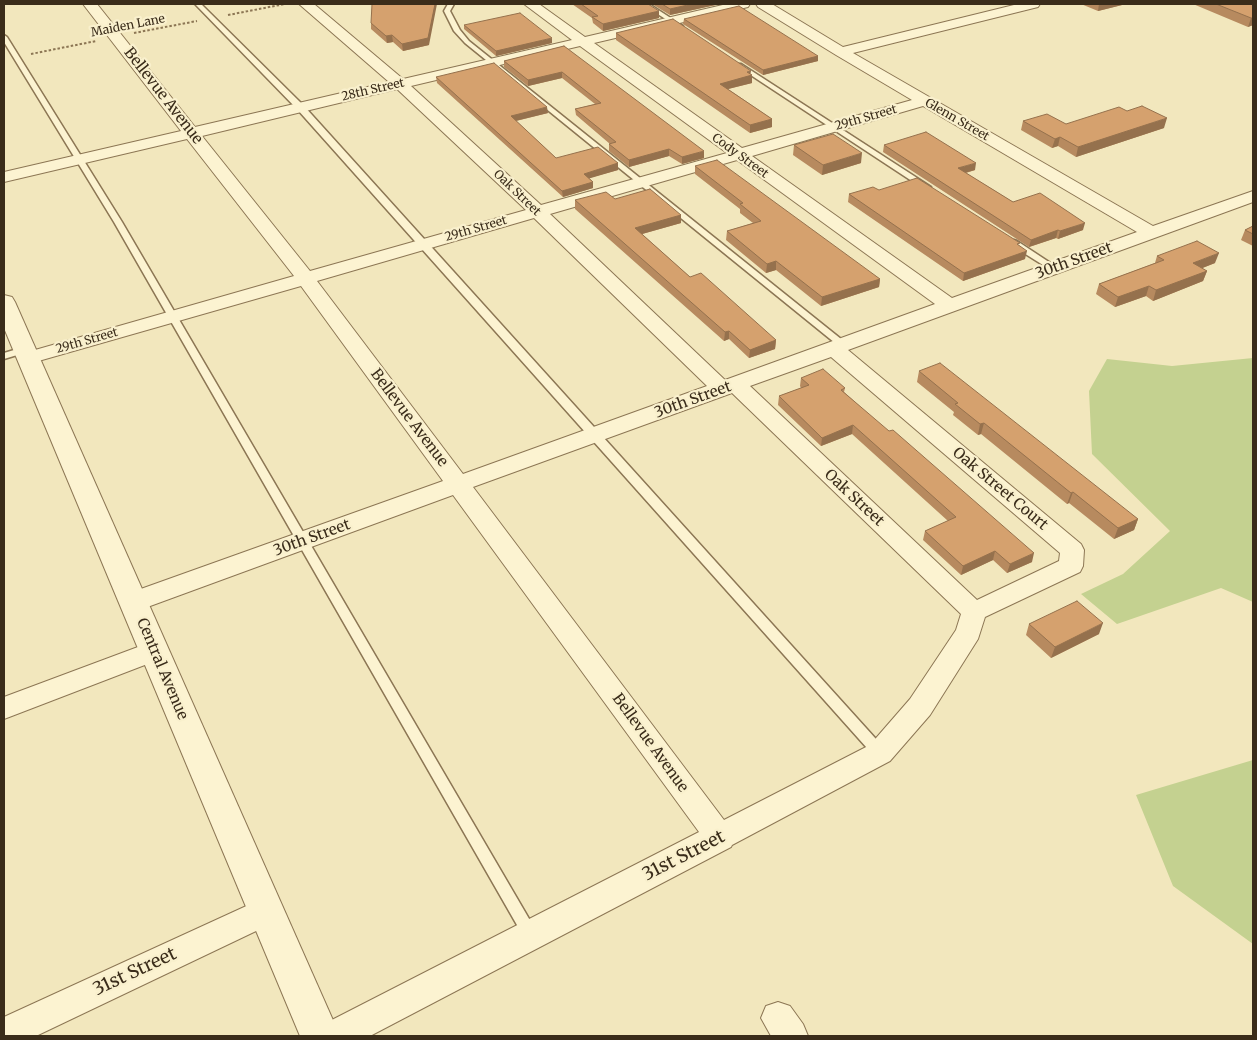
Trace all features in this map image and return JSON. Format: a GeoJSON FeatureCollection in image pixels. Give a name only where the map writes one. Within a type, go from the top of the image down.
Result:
{"type":"FeatureCollection","features":[{"type":"Feature","properties":{"kind":"street","name":"Bellevue Avenue"},"geometry":{"type":"LineString","coordinates":[[90,4],[305,278],[720,838]]}},
{"type":"Feature","properties":{"kind":"street","name":"Oak Street"},"geometry":{"type":"LineString","coordinates":[[306,4],[400,84],[974,612]]}},
{"type":"Feature","properties":{"kind":"street","name":"Cody Street"},"geometry":{"type":"LineString","coordinates":[[531,4],[950,306]]}},
{"type":"Feature","properties":{"kind":"street","name":"28th Street"},"geometry":{"type":"LineString","coordinates":[[4,176],[743,4]]}},
{"type":"Feature","properties":{"kind":"street","name":"Glenn Street"},"geometry":{"type":"LineString","coordinates":[[763,4],[841,52],[1152,233]]}},
{"type":"Feature","properties":{"kind":"street"},"geometry":{"type":"LineString","coordinates":[[841,52],[1033,4]]}},
{"type":"Feature","properties":{"kind":"street","name":"29th Street"},"geometry":{"type":"LineString","coordinates":[[19,355],[172,316],[925,101]]}},
{"type":"Feature","properties":{"kind":"street","name":"30th Street"},"geometry":{"type":"LineString","coordinates":[[133,602],[1253,196]]}},
{"type":"Feature","properties":{"kind":"street","name":"Central Avenue"},"geometry":{"type":"LineString","coordinates":[[4,302],[19,355],[133,602],[320,1036]]}},
{"type":"Feature","properties":{"kind":"street","name":"Oak Street Court"},"geometry":{"type":"LineString","coordinates":[[838,347],[1072,550],[1071,566],[974,612]]}},
{"type":"Feature","properties":{"kind":"street","name":"31st Street"},"geometry":{"type":"LineString","coordinates":[[336,1036],[720,838],[880,753],[920,707],[969,632],[974,612]]}},
{"type":"Feature","properties":{"kind":"street"},"geometry":{"type":"LineString","coordinates":[[4,708],[154,651]]}},
{"type":"Feature","properties":{"kind":"street","name":"31st Street"},"geometry":{"type":"LineString","coordinates":[[4,1034],[266,911]]}},
{"type":"Feature","properties":{"kind":"lane"},"geometry":{"type":"LineString","coordinates":[[198,4],[300,107],[880,753]]}},
{"type":"Feature","properties":{"kind":"lane"},"geometry":{"type":"LineString","coordinates":[[451,4],[447,11],[456,30],[467,42],[643,182],[838,347]]}},
{"type":"Feature","properties":{"kind":"lane"},"geometry":{"type":"LineString","coordinates":[[646,4],[687,31]]}},
{"type":"Feature","properties":{"kind":"lane"},"geometry":{"type":"LineString","coordinates":[[4,38],[79,159],[172,316],[530,936]]}},
{"type":"Feature","properties":{"kind":"lane"},"geometry":{"type":"LineString","coordinates":[[728,58],[932,190]]}},
{"type":"Feature","properties":{"kind":"lane"},"geometry":{"type":"LineString","coordinates":[[1006,237],[1054,268]]}},
{"type":"Feature","properties":{"kind":"path","name":"Maiden Lane"},"geometry":{"type":"LineString","coordinates":[[16,57],[285,4]]}},
{"type":"Feature","properties":{"kind":"green space"},"geometry":{"type":"Polygon","coordinates":[[[1253,358],[1253,602],[1221,588],[1117,624],[1081,594],[1123,574],[1170,531],[1092,454],[1089,391],[1107,359],[1172,366],[1253,358]]]}},
{"type":"Feature","properties":{"kind":"green space"},"geometry":{"type":"Polygon","coordinates":[[[1253,760],[1253,944],[1173,886],[1136,795],[1253,760]]]}},
{"type":"Feature","properties":{"kind":"building"},"geometry":{"type":"Polygon","coordinates":[[[372,4],[435,4],[428,38],[402,44],[392,35],[386,36],[371,23],[372,4]]]}},
{"type":"Feature","properties":{"kind":"building"},"geometry":{"type":"Polygon","coordinates":[[[581,4],[648,4],[659,11],[603,24],[592,17],[598,16],[581,4]]]}},
{"type":"Feature","properties":{"kind":"building"},"geometry":{"type":"Polygon","coordinates":[[[662,4],[692,4],[670,9],[662,4]]]}},
{"type":"Feature","properties":{"kind":"building"},"geometry":{"type":"Polygon","coordinates":[[[1216,4],[1253,4],[1253,18],[1251,18],[1216,4]]]}},
{"type":"Feature","properties":{"kind":"building"},"geometry":{"type":"Polygon","coordinates":[[[739,6],[818,56],[763,70],[684,19],[739,6]]]}},
{"type":"Feature","properties":{"kind":"building"},"geometry":{"type":"Polygon","coordinates":[[[520,13],[552,38],[496,51],[464,25],[520,13]]]}},
{"type":"Feature","properties":{"kind":"building"},"geometry":{"type":"Polygon","coordinates":[[[673,19],[751,71],[747,72],[752,75],[720,84],[772,119],[750,125],[616,33],[673,19]]]}},
{"type":"Feature","properties":{"kind":"building"},"geometry":{"type":"Polygon","coordinates":[[[564,46],[704,151],[682,157],[669,149],[629,160],[609,144],[616,142],[575,109],[601,103],[562,72],[528,80],[504,61],[564,46]]]}},
{"type":"Feature","properties":{"kind":"building"},"geometry":{"type":"Polygon","coordinates":[[[494,63],[547,107],[511,116],[556,158],[598,147],[618,163],[584,174],[593,182],[562,191],[436,77],[494,63]]]}},
{"type":"Feature","properties":{"kind":"building"},"geometry":{"type":"Polygon","coordinates":[[[1142,106],[1167,118],[1078,147],[1060,137],[1055,139],[1023,121],[1047,114],[1066,124],[1119,107],[1127,111],[1142,106]]]}},
{"type":"Feature","properties":{"kind":"building"},"geometry":{"type":"Polygon","coordinates":[[[926,132],[976,163],[958,168],[1013,202],[1040,193],[1085,223],[1031,240],[884,145],[926,132]]]}},
{"type":"Feature","properties":{"kind":"building"},"geometry":{"type":"Polygon","coordinates":[[[833,134],[862,153],[823,165],[794,145],[833,134]]]}},
{"type":"Feature","properties":{"kind":"building"},"geometry":{"type":"Polygon","coordinates":[[[717,160],[880,279],[822,297],[776,261],[767,264],[727,231],[761,221],[740,204],[743,203],[695,166],[717,160]]]}},
{"type":"Feature","properties":{"kind":"building"},"geometry":{"type":"Polygon","coordinates":[[[917,178],[1020,243],[1017,244],[1027,251],[964,273],[849,194],[873,187],[879,190],[917,178]]]}},
{"type":"Feature","properties":{"kind":"building"},"geometry":{"type":"Polygon","coordinates":[[[650,189],[681,215],[635,228],[690,277],[701,273],[776,340],[750,350],[729,331],[725,332],[575,200],[606,192],[615,199],[650,189]]]}},
{"type":"Feature","properties":{"kind":"building"},"geometry":{"type":"Polygon","coordinates":[[[1253,226],[1253,234],[1245,230],[1253,226]]]}},
{"type":"Feature","properties":{"kind":"building"},"geometry":{"type":"Polygon","coordinates":[[[1197,241],[1219,253],[1193,263],[1207,271],[1156,290],[1149,286],[1118,297],[1099,284],[1164,260],[1157,256],[1197,241]]]}},
{"type":"Feature","properties":{"kind":"building"},"geometry":{"type":"Polygon","coordinates":[[[940,363],[1138,519],[1118,528],[984,423],[980,424],[919,371],[940,363]]]}},
{"type":"Feature","properties":{"kind":"building"},"geometry":{"type":"Polygon","coordinates":[[[823,369],[845,388],[841,390],[889,431],[893,430],[1034,553],[1010,564],[995,551],[963,566],[925,531],[956,517],[853,425],[822,438],[779,396],[809,385],[801,378],[823,369]]]}},
{"type":"Feature","properties":{"kind":"building"},"geometry":{"type":"Polygon","coordinates":[[[1077,601],[1103,623],[1055,647],[1029,624],[1077,601]]]}}]}
